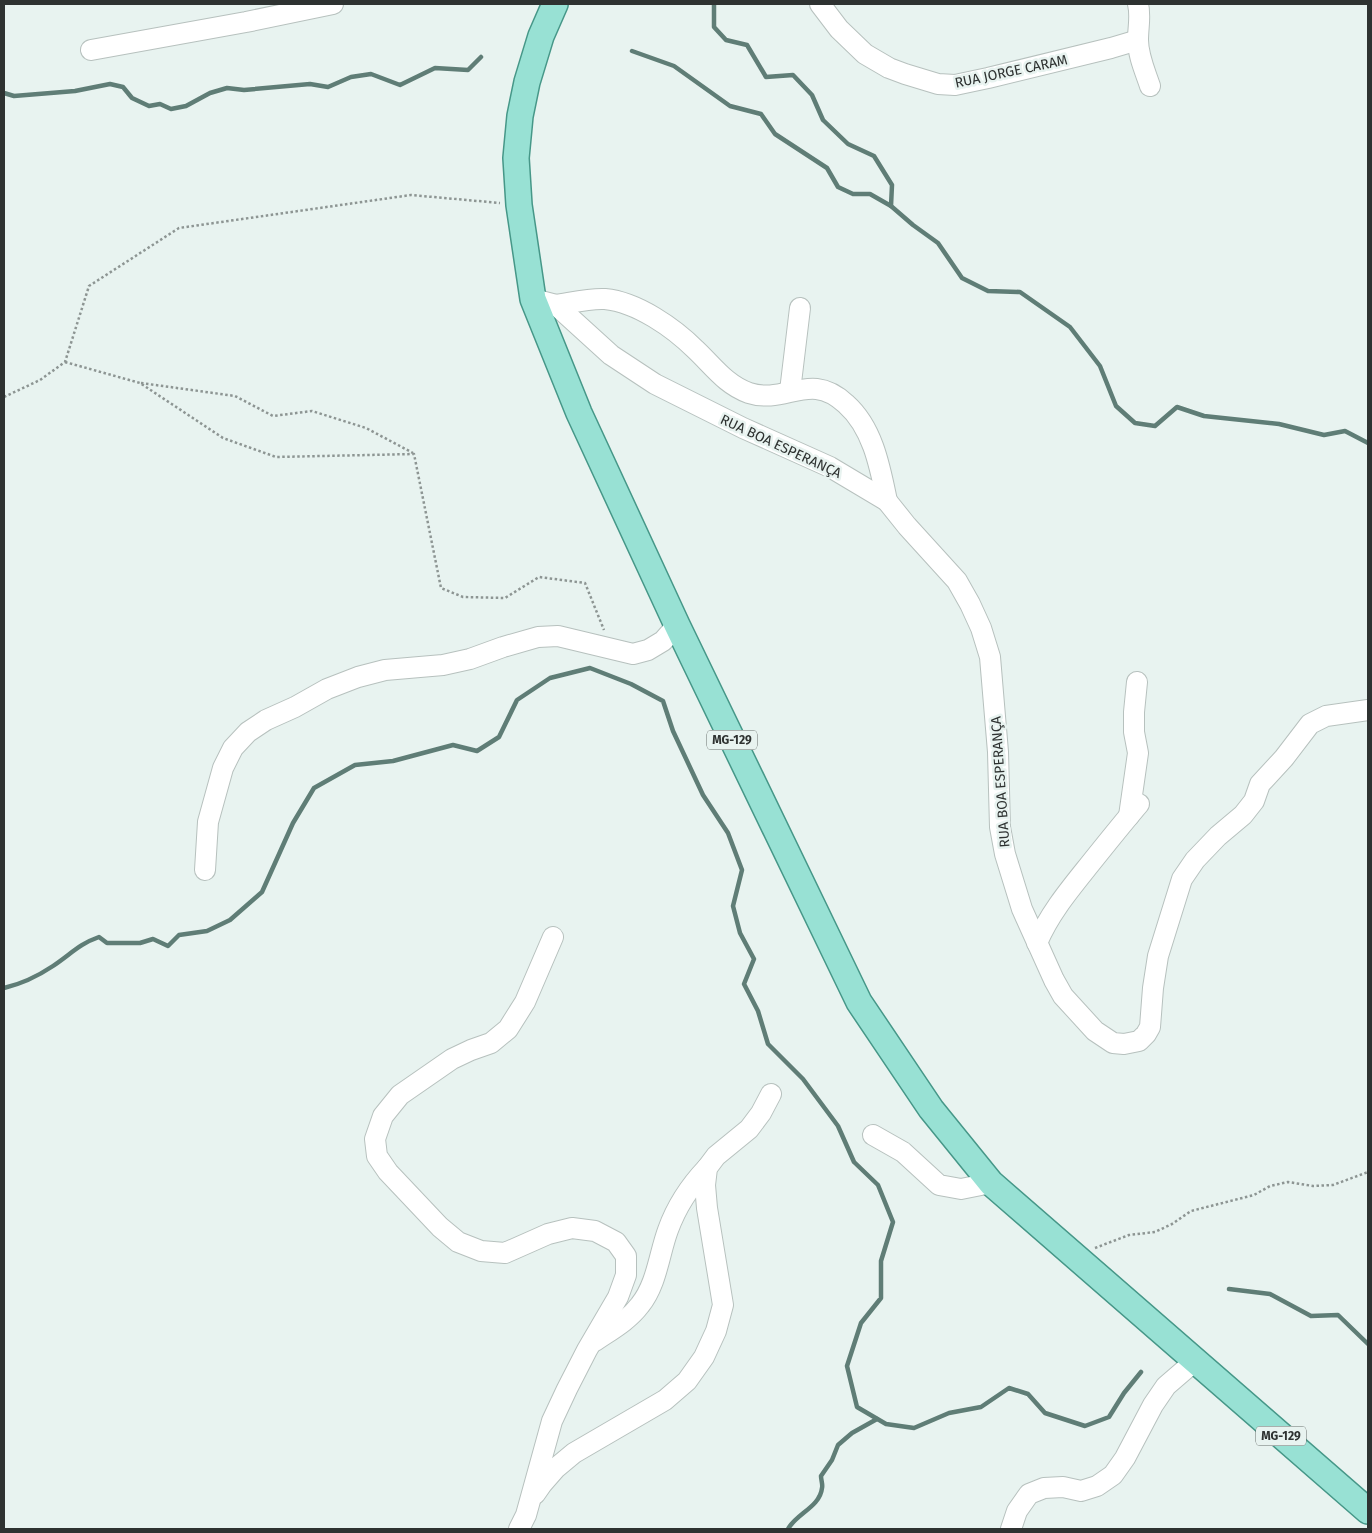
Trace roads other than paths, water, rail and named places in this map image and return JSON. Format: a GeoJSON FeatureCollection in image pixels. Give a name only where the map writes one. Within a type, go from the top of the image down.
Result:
{"type":"FeatureCollection","features":[{"type":"Feature","properties":{"kind":"main road","name":"MG-129"},"geometry":{"type":"LineString","coordinates":[[555,4],[541,36],[527,82],[520,116],[516,158],[518,205],[544,302],[579,413],[677,625],[860,1002],[931,1109],[991,1183],[1075,1255],[1194,1362],[1368,1511]]}},
{"type":"Feature","properties":{"kind":"street"},"geometry":{"type":"LineString","coordinates":[[91,50],[333,4]]}},
{"type":"Feature","properties":{"kind":"street","name":"RUA JORGE CARAM"},"geometry":{"type":"LineString","coordinates":[[820,4],[839,29],[865,54],[905,74],[938,84],[955,85],[980,80],[1138,40]]}},
{"type":"Feature","properties":{"kind":"street"},"geometry":{"type":"LineString","coordinates":[[1138,4],[1140,19],[1138,40],[1150,86]]}},
{"type":"Feature","properties":{"kind":"street"},"geometry":{"type":"LineString","coordinates":[[544,302],[604,299],[631,305],[671,329],[696,350],[727,382],[754,394],[765,395],[808,388],[826,390],[846,404],[856,414],[874,449],[887,500]]}},
{"type":"Feature","properties":{"kind":"street","name":"RUA BOA ESPERANÇA"},"geometry":{"type":"LineString","coordinates":[[544,302],[611,355],[655,384],[743,428],[830,467],[887,500],[907,526],[957,581],[981,628],[990,657],[998,752],[1000,827],[1012,880],[1022,909],[1062,996],[1095,1031],[1113,1042],[1124,1044],[1139,1041],[1150,1027],[1158,956],[1179,887],[1187,870],[1218,836],[1243,815],[1254,801],[1260,784],[1284,758],[1310,724],[1326,716],[1368,710]]}},
{"type":"Feature","properties":{"kind":"street"},"geometry":{"type":"LineString","coordinates":[[790,391],[800,308]]}},
{"type":"Feature","properties":{"kind":"street"},"geometry":{"type":"LineString","coordinates":[[205,870],[208,822],[223,768],[233,748],[248,732],[266,720],[295,707],[327,689],[358,677],[385,670],[443,665],[470,659],[503,646],[538,637],[558,636],[633,654],[648,650],[664,641],[677,625]]}},
{"type":"Feature","properties":{"kind":"street"},"geometry":{"type":"LineString","coordinates":[[1037,943],[1044,926],[1054,911],[1134,810],[1138,753],[1134,732],[1137,682]]}},
{"type":"Feature","properties":{"kind":"street"},"geometry":{"type":"LineString","coordinates":[[519,1529],[526,1515],[552,1421],[591,1343],[618,1297],[626,1274],[626,1256],[616,1242],[595,1231],[572,1228],[548,1234],[505,1253],[481,1251],[458,1242],[440,1227],[388,1172],[377,1156],[375,1139],[383,1116],[400,1095],[452,1059],[492,1043],[508,1029],[525,1002],[553,937]]}},
{"type":"Feature","properties":{"kind":"street"},"geometry":{"type":"LineString","coordinates":[[591,1343],[624,1322],[641,1305],[653,1281],[668,1230],[678,1206],[692,1184],[716,1156],[748,1129],[761,1113],[771,1094]]}},
{"type":"Feature","properties":{"kind":"street"},"geometry":{"type":"LineString","coordinates":[[873,1135],[902,1152],[939,1185],[961,1189],[991,1183]]}},
{"type":"Feature","properties":{"kind":"street"},"geometry":{"type":"LineString","coordinates":[[528,1504],[556,1468],[574,1453],[666,1400],[687,1381],[704,1357],[716,1331],[723,1305],[707,1208],[705,1185],[707,1168]]}},
{"type":"Feature","properties":{"kind":"street"},"geometry":{"type":"LineString","coordinates":[[1011,1529],[1017,1511],[1028,1494],[1044,1488],[1064,1487],[1081,1491],[1097,1486],[1113,1475],[1125,1458],[1153,1405],[1166,1386],[1194,1362]]}},
{"type":"Feature","properties":{"kind":"waterway"},"geometry":{"type":"LineString","coordinates":[[714,4],[714,27],[726,40],[747,45],[766,77],[793,75],[812,95],[823,120],[848,144],[874,156],[892,185],[891,206],[938,243],[962,278],[988,291],[1020,292],[1070,327],[1100,366],[1116,406],[1135,423],[1155,426],[1177,407],[1204,416],[1279,424],[1324,435],[1345,431],[1368,443]]}},
{"type":"Feature","properties":{"kind":"waterway"},"geometry":{"type":"LineString","coordinates":[[632,51],[674,66],[730,106],[761,114],[775,134],[827,168],[838,187],[853,194],[870,194],[891,206]]}},
{"type":"Feature","properties":{"kind":"waterway"},"geometry":{"type":"LineString","coordinates":[[4,93],[14,96],[75,91],[110,84],[123,87],[132,98],[149,106],[160,104],[171,109],[186,106],[210,93],[227,88],[244,90],[310,84],[328,87],[351,77],[371,74],[400,85],[435,68],[468,70],[481,57]]}},
{"type":"Feature","properties":{"kind":"waterway"},"geometry":{"type":"LineString","coordinates":[[4,988],[23,982],[41,973],[80,946],[99,937],[107,943],[140,943],[153,939],[168,946],[179,935],[207,931],[230,920],[262,892],[293,823],[314,788],[355,765],[393,761],[453,745],[477,751],[499,737],[517,700],[550,678],[590,668],[631,684],[663,701],[673,731],[703,795],[728,833],[742,870],[733,906],[740,933],[754,959],[744,984],[758,1011],[768,1044],[803,1079],[838,1126],[854,1162],[878,1185],[893,1222],[881,1261],[881,1298],[861,1323],[847,1366],[857,1407],[886,1424],[914,1428],[949,1413],[981,1407],[1009,1388],[1028,1394],[1045,1413],[1085,1426],[1109,1417],[1124,1393],[1141,1372]]}},
{"type":"Feature","properties":{"kind":"waterway"},"geometry":{"type":"LineString","coordinates":[[1229,1289],[1270,1294],[1311,1316],[1338,1315],[1368,1344]]}},
{"type":"Feature","properties":{"kind":"waterway"},"geometry":{"type":"LineString","coordinates":[[788,1529],[820,1495],[822,1487],[821,1476],[832,1460],[838,1445],[852,1433],[877,1419]]}}]}
